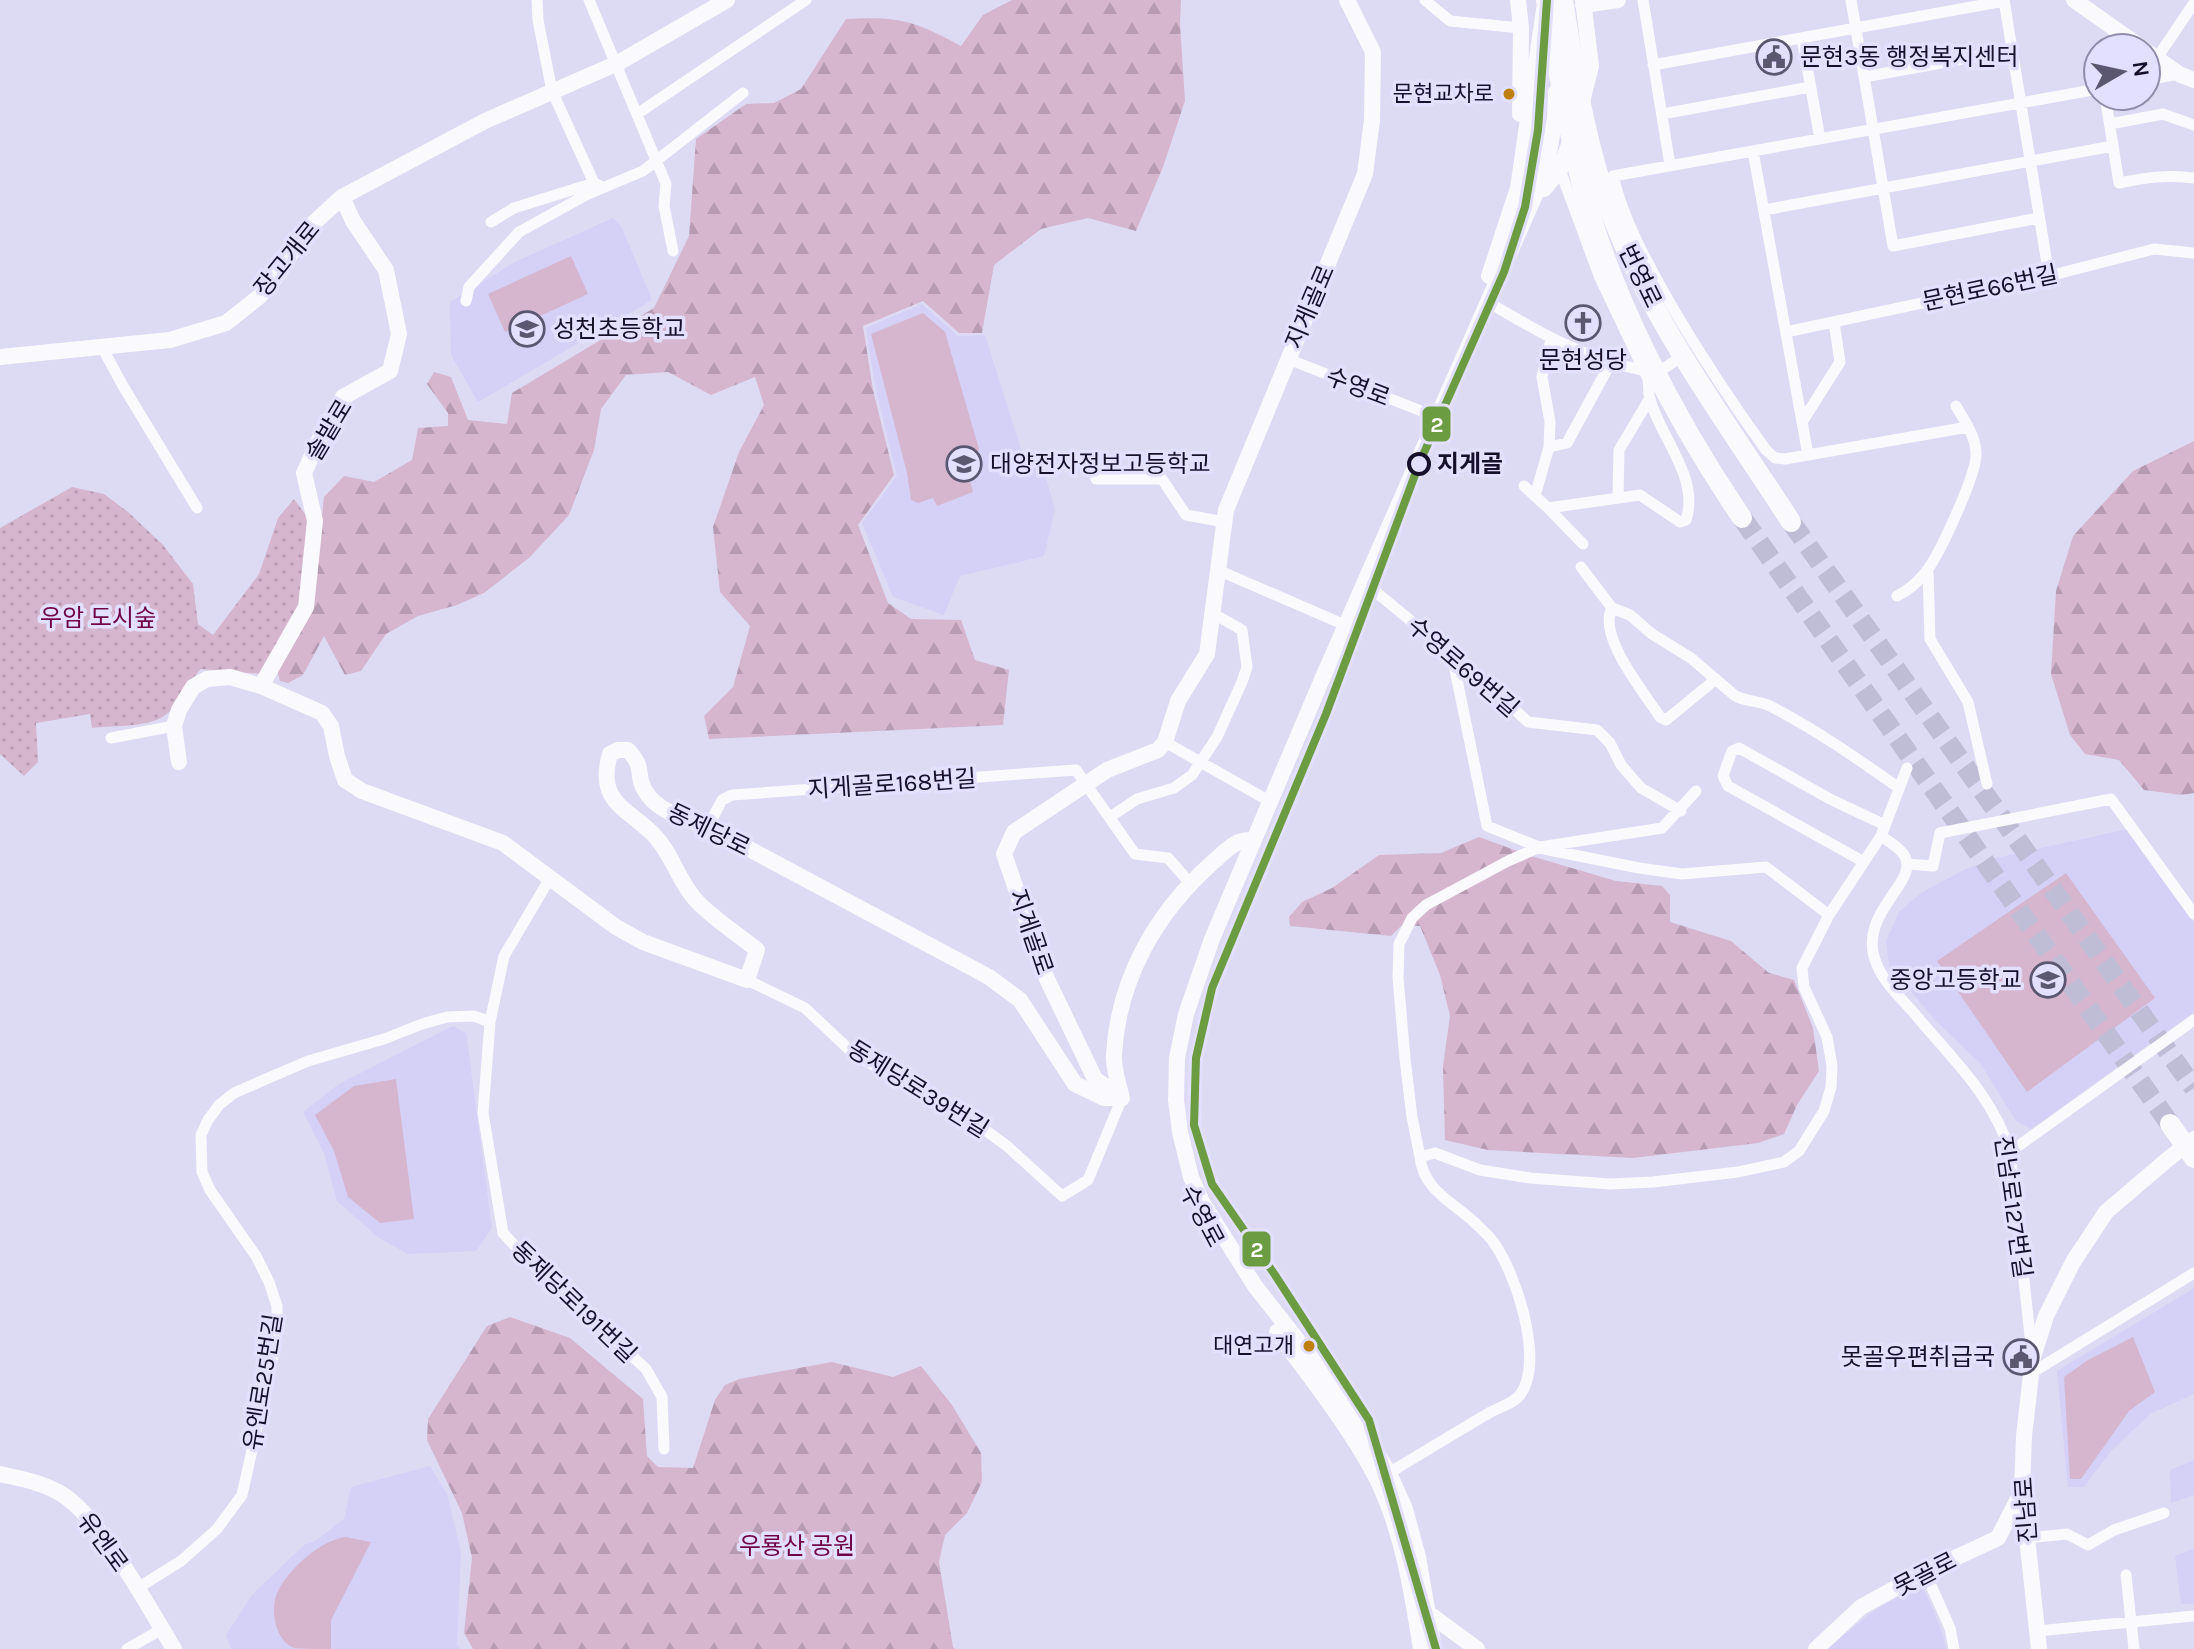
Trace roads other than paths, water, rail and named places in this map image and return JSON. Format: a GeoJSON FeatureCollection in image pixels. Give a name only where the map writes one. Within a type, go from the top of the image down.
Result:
{"type":"FeatureCollection","features":[{"type":"Feature","properties":{"kind":"highway"},"geometry":{"type":"LineString","coordinates":[[1535,0],[1562,172]]}},
{"type":"Feature","properties":{"kind":"highway","name":"번영로"},"geometry":{"type":"LineString","coordinates":[[1545,0],[1562,172],[1603,249],[1648,355],[1681,422],[1742,518]]}},
{"type":"Feature","properties":{"kind":"highway","name":"번영로"},"geometry":{"type":"LineString","coordinates":[[1560,0],[1575,77],[1630,259],[1666,328],[1791,522]]}},
{"type":"Feature","properties":{"kind":"highway"},"geometry":{"type":"LineString","coordinates":[[1580,2],[1608,183]]}},
{"type":"Feature","properties":{"kind":"highway"},"geometry":{"type":"LineString","coordinates":[[2170,1124],[2194,1158]]}},
{"type":"Feature","properties":{"kind":"street"},"geometry":{"type":"LineString","coordinates":[[537,0],[552,91],[598,185]]}},
{"type":"Feature","properties":{"kind":"street","name":"장고개로"},"geometry":{"type":"LineString","coordinates":[[0,357],[170,340],[226,323],[260,296],[280,272],[304,232],[342,197],[429,149],[618,63],[705,6],[727,0]]}},
{"type":"Feature","properties":{"kind":"street"},"geometry":{"type":"LineString","coordinates":[[637,114],[806,0]]}},
{"type":"Feature","properties":{"kind":"street","name":"지게골로"},"geometry":{"type":"LineString","coordinates":[[1122,1098],[1095,1079],[1088,1065],[1047,979],[1004,854],[1014,832],[1107,770],[1158,750],[1165,742],[1178,701],[1207,654],[1226,510],[1365,174],[1372,120],[1373,52],[1347,0]]}},
{"type":"Feature","properties":{"kind":"street"},"geometry":{"type":"LineString","coordinates":[[1425,0],[1450,21],[1521,28]]}},
{"type":"Feature","properties":{"kind":"street","name":"수영로"},"geometry":{"type":"LineString","coordinates":[[1515,200],[1521,28],[1518,0]]}},
{"type":"Feature","properties":{"kind":"street","name":"수영로"},"geometry":{"type":"LineString","coordinates":[[1434,1649],[1411,1526],[1389,1473],[1343,1398],[1286,1327],[1202,1202],[1184,1153],[1176,1100],[1180,1039],[1195,983],[1262,797],[1490,275],[1515,200],[1545,0]]}},
{"type":"Feature","properties":{"kind":"street"},"geometry":{"type":"LineString","coordinates":[[1548,508],[1640,495],[1680,522],[1686,520],[1687,493],[1682,473],[1650,398],[1645,375],[1600,278],[1562,172],[1555,118],[1560,0]]}},
{"type":"Feature","properties":{"kind":"street"},"geometry":{"type":"LineString","coordinates":[[1562,172],[1591,66],[1580,2],[1618,0]]}},
{"type":"Feature","properties":{"kind":"street"},"geometry":{"type":"LineString","coordinates":[[1643,0],[1670,165]]}},
{"type":"Feature","properties":{"kind":"street"},"geometry":{"type":"LineString","coordinates":[[1851,0],[1893,246],[2039,218]]}},
{"type":"Feature","properties":{"kind":"street"},"geometry":{"type":"LineString","coordinates":[[1653,65],[2004,0],[2049,276]]}},
{"type":"Feature","properties":{"kind":"street"},"geometry":{"type":"LineString","coordinates":[[2074,0],[2120,32]]}},
{"type":"Feature","properties":{"kind":"street"},"geometry":{"type":"LineString","coordinates":[[591,1],[666,184],[664,206],[673,251]]}},
{"type":"Feature","properties":{"kind":"street"},"geometry":{"type":"LineString","coordinates":[[2162,37],[2194,3]]}},
{"type":"Feature","properties":{"kind":"street"},"geometry":{"type":"LineString","coordinates":[[1802,38],[1820,139]]}},
{"type":"Feature","properties":{"kind":"street"},"geometry":{"type":"LineString","coordinates":[[1864,77],[2012,50]]}},
{"type":"Feature","properties":{"kind":"street"},"geometry":{"type":"LineString","coordinates":[[2162,61],[2187,77]]}},
{"type":"Feature","properties":{"kind":"street"},"geometry":{"type":"LineString","coordinates":[[2162,79],[2187,77]]}},
{"type":"Feature","properties":{"kind":"street"},"geometry":{"type":"LineString","coordinates":[[1662,114],[1810,87]]}},
{"type":"Feature","properties":{"kind":"street"},"geometry":{"type":"LineString","coordinates":[[1968,427],[1785,459],[1775,458],[1714,378],[1695,347],[1643,257],[1618,196],[1608,183],[1670,165],[2082,92]]}},
{"type":"Feature","properties":{"kind":"street"},"geometry":{"type":"LineString","coordinates":[[491,222],[514,208],[643,171],[743,93]]}},
{"type":"Feature","properties":{"kind":"street"},"geometry":{"type":"LineString","coordinates":[[2108,112],[2119,183],[2178,175],[2194,178]]}},
{"type":"Feature","properties":{"kind":"street"},"geometry":{"type":"LineString","coordinates":[[2110,124],[2163,114],[2194,125]]}},
{"type":"Feature","properties":{"kind":"street"},"geometry":{"type":"LineString","coordinates":[[1527,124],[1528,148],[1562,172]]}},
{"type":"Feature","properties":{"kind":"street"},"geometry":{"type":"LineString","coordinates":[[1764,210],[2113,146]]}},
{"type":"Feature","properties":{"kind":"street"},"geometry":{"type":"LineString","coordinates":[[1753,151],[1808,455]]}},
{"type":"Feature","properties":{"kind":"street","name":"수영로"},"geometry":{"type":"LineString","coordinates":[[1421,1649],[1413,1599],[1394,1522],[1377,1481],[1336,1413],[1256,1305],[1198,1217],[1172,1147],[1166,1106],[1166,1078],[1171,1032],[1194,958],[1533,203],[1562,172]]}},
{"type":"Feature","properties":{"kind":"street"},"geometry":{"type":"LineString","coordinates":[[466,301],[469,287],[519,232],[598,185]]}},
{"type":"Feature","properties":{"kind":"street","name":"솔밭로"},"geometry":{"type":"LineString","coordinates":[[261,686],[306,607],[315,521],[304,473],[343,397],[390,371],[399,334],[386,270],[353,221],[342,197]]}},
{"type":"Feature","properties":{"kind":"street","name":"문현로66번길"},"geometry":{"type":"LineString","coordinates":[[1786,332],[2049,276],[2154,249],[2194,253]]}},
{"type":"Feature","properties":{"kind":"street"},"geometry":{"type":"LineString","coordinates":[[1488,302],[1551,339],[1645,375],[1695,347]]}},
{"type":"Feature","properties":{"kind":"street"},"geometry":{"type":"LineString","coordinates":[[1802,422],[1840,362],[1834,322]]}},
{"type":"Feature","properties":{"kind":"street"},"geometry":{"type":"LineString","coordinates":[[1535,496],[1549,447],[1550,422],[1542,377],[1551,339]]}},
{"type":"Feature","properties":{"kind":"street"},"geometry":{"type":"LineString","coordinates":[[103,349],[197,508]]}},
{"type":"Feature","properties":{"kind":"street","name":"수영로"},"geometry":{"type":"LineString","coordinates":[[1288,359],[1429,414]]}},
{"type":"Feature","properties":{"kind":"street"},"geometry":{"type":"LineString","coordinates":[[1549,447],[1567,443],[1610,364]]}},
{"type":"Feature","properties":{"kind":"street"},"geometry":{"type":"LineString","coordinates":[[1618,497],[1619,450],[1650,398]]}},
{"type":"Feature","properties":{"kind":"street"},"geometry":{"type":"LineString","coordinates":[[1897,596],[1912,588],[1928,570],[1975,466],[1976,452],[1968,427],[1956,406]]}},
{"type":"Feature","properties":{"kind":"street"},"geometry":{"type":"LineString","coordinates":[[1096,479],[1162,479],[1186,515],[1225,522]]}},
{"type":"Feature","properties":{"kind":"street"},"geometry":{"type":"LineString","coordinates":[[1524,486],[1583,544]]}},
{"type":"Feature","properties":{"kind":"street"},"geometry":{"type":"LineString","coordinates":[[1581,567],[1612,608],[1630,615],[1652,634],[1691,658],[1740,699],[1757,700],[1802,724],[1899,788]]}},
{"type":"Feature","properties":{"kind":"street"},"geometry":{"type":"LineString","coordinates":[[1928,570],[1930,639],[1968,702],[1987,784]]}},
{"type":"Feature","properties":{"kind":"street"},"geometry":{"type":"LineString","coordinates":[[1220,571],[1338,622]]}},
{"type":"Feature","properties":{"kind":"street","name":"수영로69번길"},"geometry":{"type":"LineString","coordinates":[[1365,583],[1528,722],[1597,730],[1610,743],[1621,765],[1641,788],[1681,811]]}},
{"type":"Feature","properties":{"kind":"street"},"geometry":{"type":"LineString","coordinates":[[1612,608],[1608,616],[1611,634],[1622,659],[1660,717],[1669,718],[1716,679]]}},
{"type":"Feature","properties":{"kind":"street"},"geometry":{"type":"LineString","coordinates":[[1110,817],[1137,799],[1174,788],[1192,775],[1217,737],[1247,667],[1242,630],[1214,614]]}},
{"type":"Feature","properties":{"kind":"street"},"geometry":{"type":"LineString","coordinates":[[1452,655],[1487,826],[1540,847],[1608,863],[1682,874],[1766,867],[1829,915]]}},
{"type":"Feature","properties":{"kind":"street"},"geometry":{"type":"LineString","coordinates":[[179,762],[174,726],[179,710],[193,687],[207,679],[230,677],[261,686],[322,713],[331,726],[345,780],[362,791],[503,843],[616,927],[643,942],[747,980]]}},
{"type":"Feature","properties":{"kind":"street"},"geometry":{"type":"LineString","coordinates":[[111,738],[174,726]]}},
{"type":"Feature","properties":{"kind":"street"},"geometry":{"type":"LineString","coordinates":[[1165,742],[1262,797]]}},
{"type":"Feature","properties":{"kind":"street"},"geometry":{"type":"LineString","coordinates":[[1864,862],[1728,786],[1723,776],[1732,751],[1739,748],[1883,830],[1903,853],[1908,864],[1933,866],[1940,833],[2111,799],[2194,914]]}},
{"type":"Feature","properties":{"kind":"street","name":"동제당로"},"geometry":{"type":"LineString","coordinates":[[747,980],[757,950],[695,899],[654,835],[612,798],[606,768],[610,754],[628,750],[640,763],[643,788],[653,802],[675,815],[708,827],[989,977],[1020,1000],[1075,1084],[1104,1098],[1122,1098]]}},
{"type":"Feature","properties":{"kind":"street"},"geometry":{"type":"LineString","coordinates":[[1420,1157],[1435,1153],[1480,1170],[1530,1178],[1610,1184],[1738,1172],[1784,1162],[1799,1151],[1824,1111],[1831,1087],[1832,1066],[1827,1037],[1804,987],[1802,968],[1829,915],[1883,830],[1907,768]]}},
{"type":"Feature","properties":{"kind":"street","name":"지게골로168번길"},"geometry":{"type":"LineString","coordinates":[[708,827],[722,800],[732,795],[1076,770],[1086,784]]}},
{"type":"Feature","properties":{"kind":"street"},"geometry":{"type":"LineString","coordinates":[[1086,784],[1135,854],[1168,858],[1190,883]]}},
{"type":"Feature","properties":{"kind":"street"},"geometry":{"type":"LineString","coordinates":[[1389,1473],[1512,1402],[1520,1395],[1526,1382],[1528,1363],[1526,1331],[1510,1272],[1493,1242],[1431,1184],[1421,1169],[1405,1059],[1398,977],[1399,944],[1412,918],[1426,905],[1508,861],[1540,847],[1662,828],[1681,811],[1696,791]]}},
{"type":"Feature","properties":{"kind":"street"},"geometry":{"type":"LineString","coordinates":[[1122,1098],[1114,1058],[1122,1006],[1133,969],[1157,926],[1190,883],[1234,843],[1249,840]]}},
{"type":"Feature","properties":{"kind":"street","name":"진남로127번길"},"geometry":{"type":"LineString","coordinates":[[1908,864],[1906,877],[1880,910],[1872,934],[1876,963],[1890,987],[1989,1103],[2002,1126],[2010,1152],[2033,1364]]}},
{"type":"Feature","properties":{"kind":"street","name":"동제당로191번길"},"geometry":{"type":"LineString","coordinates":[[550,878],[504,956],[490,1022],[483,1113],[503,1233],[646,1369],[662,1397],[664,1449]]}},
{"type":"Feature","properties":{"kind":"street","name":"동제당로39번길"},"geometry":{"type":"LineString","coordinates":[[747,980],[805,1008],[856,1056],[955,1108],[1007,1146],[1062,1196],[1088,1180],[1122,1098]]}},
{"type":"Feature","properties":{"kind":"street","name":"유엔로25번길"},"geometry":{"type":"LineString","coordinates":[[136,1589],[181,1561],[217,1529],[242,1495],[277,1329],[277,1306],[269,1282],[256,1256],[210,1190],[202,1172],[201,1135],[208,1120],[219,1105],[234,1093],[308,1061],[447,1017],[474,1016],[490,1022]]}},
{"type":"Feature","properties":{"kind":"street"},"geometry":{"type":"LineString","coordinates":[[2010,1152],[2194,1020]]}},
{"type":"Feature","properties":{"kind":"street","name":"진남로"},"geometry":{"type":"LineString","coordinates":[[2039,1649],[2022,1491],[2024,1436],[2033,1364],[2046,1316],[2073,1262],[2106,1212],[2194,1139]]}},
{"type":"Feature","properties":{"kind":"street"},"geometry":{"type":"LineString","coordinates":[[2033,1364],[2194,1273]]}},
{"type":"Feature","properties":{"kind":"street","name":"유엔로"},"geometry":{"type":"LineString","coordinates":[[0,1474],[35,1481],[62,1494],[84,1512],[174,1649]]}},
{"type":"Feature","properties":{"kind":"street"},"geometry":{"type":"LineString","coordinates":[[2022,1491],[1998,1538],[2027,1547],[2067,1534],[2088,1545],[2114,1530],[2164,1513]]}},
{"type":"Feature","properties":{"kind":"street","name":"못골로"},"geometry":{"type":"LineString","coordinates":[[1816,1649],[1861,1607],[1925,1572],[1998,1538]]}},
{"type":"Feature","properties":{"kind":"street"},"geometry":{"type":"LineString","coordinates":[[1925,1572],[1950,1628],[1954,1649]]}},
{"type":"Feature","properties":{"kind":"street"},"geometry":{"type":"LineString","coordinates":[[2126,1575],[2134,1649]]}},
{"type":"Feature","properties":{"kind":"street"},"geometry":{"type":"LineString","coordinates":[[1413,1599],[1429,1616],[1477,1649]]}},
{"type":"Feature","properties":{"kind":"street"},"geometry":{"type":"LineString","coordinates":[[2037,1631],[2194,1616]]}},
{"type":"Feature","properties":{"kind":"street"},"geometry":{"type":"LineString","coordinates":[[127,1649],[162,1629]]}},
{"type":"Feature","properties":{"kind":"tunnel"},"geometry":{"type":"LineString","coordinates":[[1742,518],[2170,1124]]}},
{"type":"Feature","properties":{"kind":"tunnel"},"geometry":{"type":"LineString","coordinates":[[1791,522],[2194,1088]]}},
{"type":"Feature","properties":{"kind":"place","name":"문현3동 행정복지센터"},"geometry":{"type":"Point","coordinates":[1774,57]}},
{"type":"Feature","properties":{"kind":"place","name":"문현교차로"},"geometry":{"type":"Point","coordinates":[1509,94]}},
{"type":"Feature","properties":{"kind":"place","name":"문현성당"},"geometry":{"type":"Point","coordinates":[1583,323]}},
{"type":"Feature","properties":{"kind":"place","name":"성천초등학교"},"geometry":{"type":"Point","coordinates":[527,329]}},
{"type":"Feature","properties":{"kind":"place","name":"대양전자정보고등학교"},"geometry":{"type":"Point","coordinates":[964,464]}},
{"type":"Feature","properties":{"kind":"place","name":"지게골"},"geometry":{"type":"Point","coordinates":[1419,464]}},
{"type":"Feature","properties":{"kind":"place","name":"중앙고등학교"},"geometry":{"type":"Point","coordinates":[2048,980]}},
{"type":"Feature","properties":{"kind":"place","name":"대연고개"},"geometry":{"type":"Point","coordinates":[1309,1346]}},
{"type":"Feature","properties":{"kind":"place","name":"못골우편취급국"},"geometry":{"type":"Point","coordinates":[2021,1357]}},
{"type":"Feature","properties":{"kind":"park label","name":"우암 도시숲"},"geometry":{"type":"Point","coordinates":[98,618]}},
{"type":"Feature","properties":{"kind":"park label","name":"우룡산 공원"},"geometry":{"type":"Point","coordinates":[797,1546]}}]}
